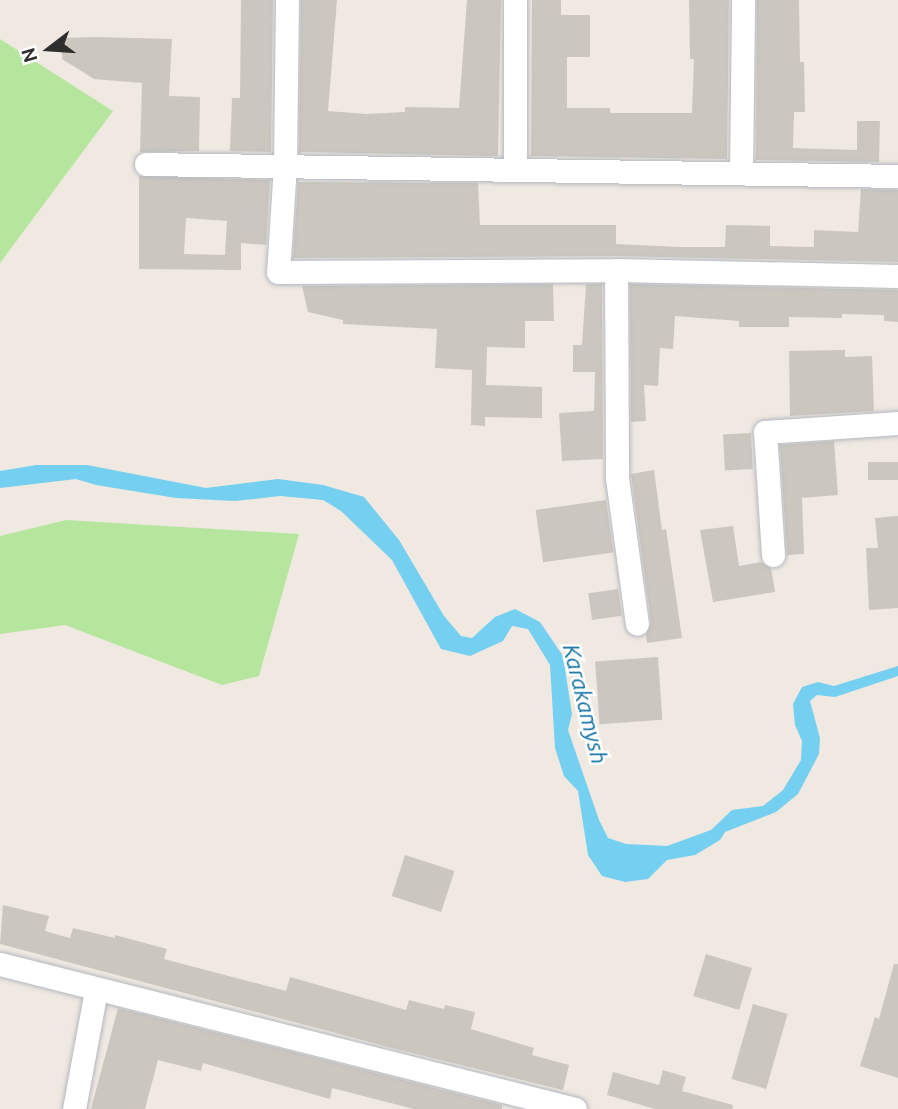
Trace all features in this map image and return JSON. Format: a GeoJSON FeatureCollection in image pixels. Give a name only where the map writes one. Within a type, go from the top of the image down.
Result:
{"type":"FeatureCollection","features":[{"type":"Feature","properties":{"kind":"street"},"geometry":{"type":"LineString","coordinates":[[288,0],[285,165],[278,272],[616,270],[898,276]]}},
{"type":"Feature","properties":{"kind":"street"},"geometry":{"type":"LineString","coordinates":[[515,0],[515,170]]}},
{"type":"Feature","properties":{"kind":"street"},"geometry":{"type":"LineString","coordinates":[[741,173],[743,0]]}},
{"type":"Feature","properties":{"kind":"street"},"geometry":{"type":"LineString","coordinates":[[146,164],[898,176]]}},
{"type":"Feature","properties":{"kind":"street"},"geometry":{"type":"LineString","coordinates":[[616,270],[617,478],[637,624]]}},
{"type":"Feature","properties":{"kind":"street"},"geometry":{"type":"LineString","coordinates":[[773,555],[765,432],[898,422]]}},
{"type":"Feature","properties":{"kind":"street"},"geometry":{"type":"LineString","coordinates":[[0,964],[575,1109]]}},
{"type":"Feature","properties":{"kind":"street"},"geometry":{"type":"LineString","coordinates":[[74,1109],[96,990]]}},
{"type":"Feature","properties":{"kind":"green space"},"geometry":{"type":"Polygon","coordinates":[[[0,39],[113,111],[0,263],[0,39]]]}},
{"type":"Feature","properties":{"kind":"green space"},"geometry":{"type":"Polygon","coordinates":[[[66,520],[299,534],[259,676],[222,685],[65,625],[0,634],[0,536],[66,520]]]}},
{"type":"Feature","properties":{"kind":"water"},"geometry":{"type":"Polygon","coordinates":[[[36,465],[87,465],[206,488],[278,479],[323,485],[364,497],[399,540],[444,616],[461,636],[472,638],[495,617],[515,609],[540,622],[563,656],[572,714],[568,730],[599,820],[608,838],[626,844],[667,846],[711,830],[732,810],[763,806],[783,790],[801,760],[802,741],[795,725],[793,704],[802,687],[818,682],[834,686],[898,666],[898,676],[835,697],[817,695],[810,701],[820,738],[819,754],[798,794],[776,812],[725,832],[720,840],[695,855],[667,860],[648,879],[625,882],[602,876],[588,855],[578,791],[564,776],[555,748],[550,665],[528,629],[512,626],[503,641],[470,656],[441,649],[392,560],[341,511],[323,500],[280,496],[235,501],[176,498],[96,485],[76,479],[0,488],[0,471],[36,465]]]}},
{"type":"Feature","properties":{"kind":"building"},"geometry":{"type":"Polygon","coordinates":[[[241,0],[273,0],[271,152],[230,151],[232,98],[240,98],[241,0]]]}},
{"type":"Feature","properties":{"kind":"building"},"geometry":{"type":"Polygon","coordinates":[[[301,0],[337,0],[328,111],[366,114],[405,112],[405,107],[459,108],[467,0],[501,0],[498,156],[299,152],[301,0]]]}},
{"type":"Feature","properties":{"kind":"building"},"geometry":{"type":"Polygon","coordinates":[[[532,0],[561,0],[561,15],[590,15],[590,57],[567,57],[567,108],[610,108],[610,113],[692,113],[694,59],[690,59],[689,0],[729,0],[727,159],[531,156],[532,0]]]}},
{"type":"Feature","properties":{"kind":"building"},"geometry":{"type":"Polygon","coordinates":[[[757,0],[799,0],[800,62],[804,62],[805,112],[794,112],[793,148],[857,150],[857,121],[880,121],[879,162],[756,160],[757,0]]]}},
{"type":"Feature","properties":{"kind":"building"},"geometry":{"type":"Polygon","coordinates":[[[62,38],[172,39],[169,96],[200,97],[199,151],[140,152],[142,83],[94,79],[62,59],[62,38]]]}},
{"type":"Feature","properties":{"kind":"building"},"geometry":{"type":"Polygon","coordinates":[[[139,176],[270,180],[266,245],[241,243],[241,270],[139,269],[139,176]],[[186,218],[184,254],[225,255],[227,221],[186,218]]]}},
{"type":"Feature","properties":{"kind":"building"},"geometry":{"type":"Polygon","coordinates":[[[298,182],[478,183],[480,225],[616,225],[616,244],[681,247],[725,247],[726,225],[770,226],[770,246],[814,247],[814,230],[858,232],[861,189],[898,190],[898,262],[616,256],[293,258],[298,182]]]}},
{"type":"Feature","properties":{"kind":"building"},"geometry":{"type":"Polygon","coordinates":[[[553,284],[554,321],[525,321],[525,348],[487,347],[486,385],[542,387],[542,418],[485,417],[485,426],[471,425],[472,370],[435,368],[437,329],[343,324],[343,320],[308,312],[302,286],[553,284]]]}},
{"type":"Feature","properties":{"kind":"building"},"geometry":{"type":"Polygon","coordinates":[[[586,284],[602,284],[603,459],[562,461],[559,413],[594,411],[595,372],[573,372],[573,345],[582,345],[586,284]]]}},
{"type":"Feature","properties":{"kind":"building"},"geometry":{"type":"Polygon","coordinates":[[[630,284],[898,290],[898,322],[884,321],[884,315],[842,314],[842,318],[789,317],[789,327],[739,327],[739,321],[675,316],[673,349],[660,348],[658,386],[644,385],[646,421],[631,422],[630,284]]]}},
{"type":"Feature","properties":{"kind":"building"},"geometry":{"type":"Polygon","coordinates":[[[845,350],[845,357],[872,356],[874,411],[790,416],[789,351],[845,350]]]}},
{"type":"Feature","properties":{"kind":"building"},"geometry":{"type":"Polygon","coordinates":[[[751,433],[753,469],[725,470],[723,434],[751,433]]]}},
{"type":"Feature","properties":{"kind":"building"},"geometry":{"type":"Polygon","coordinates":[[[834,441],[838,495],[802,498],[804,554],[787,555],[780,445],[834,441]]]}},
{"type":"Feature","properties":{"kind":"building"},"geometry":{"type":"Polygon","coordinates":[[[868,462],[898,462],[898,480],[868,480],[868,462]]]}},
{"type":"Feature","properties":{"kind":"building"},"geometry":{"type":"Polygon","coordinates":[[[654,470],[662,530],[666,529],[682,638],[647,643],[646,635],[651,622],[631,474],[654,470]]]}},
{"type":"Feature","properties":{"kind":"building"},"geometry":{"type":"Polygon","coordinates":[[[606,500],[613,552],[543,562],[536,510],[606,500]]]}},
{"type":"Feature","properties":{"kind":"building"},"geometry":{"type":"Polygon","coordinates":[[[898,516],[898,608],[869,610],[866,548],[878,548],[875,518],[898,516]]]}},
{"type":"Feature","properties":{"kind":"building"},"geometry":{"type":"Polygon","coordinates":[[[733,526],[739,566],[761,562],[771,568],[775,592],[713,602],[700,530],[733,526]]]}},
{"type":"Feature","properties":{"kind":"building"},"geometry":{"type":"Polygon","coordinates":[[[618,589],[622,616],[592,620],[588,593],[618,589]]]}},
{"type":"Feature","properties":{"kind":"building"},"geometry":{"type":"Polygon","coordinates":[[[658,657],[662,720],[600,724],[595,661],[658,657]]]}},
{"type":"Feature","properties":{"kind":"building"},"geometry":{"type":"Polygon","coordinates":[[[405,855],[454,871],[441,912],[392,896],[405,855]]]}},
{"type":"Feature","properties":{"kind":"building"},"geometry":{"type":"Polygon","coordinates":[[[3,905],[49,916],[45,931],[70,938],[73,928],[115,938],[115,935],[167,949],[164,959],[286,991],[290,977],[406,1010],[409,1000],[444,1009],[445,1005],[475,1012],[471,1029],[534,1048],[532,1055],[569,1065],[563,1090],[396,1049],[0,944],[3,905]]]}},
{"type":"Feature","properties":{"kind":"building"},"geometry":{"type":"Polygon","coordinates":[[[706,954],[752,968],[739,1010],[693,996],[706,954]]]}},
{"type":"Feature","properties":{"kind":"building"},"geometry":{"type":"Polygon","coordinates":[[[894,964],[898,964],[898,1078],[860,1066],[875,1017],[879,1019],[894,964]]]}},
{"type":"Feature","properties":{"kind":"building"},"geometry":{"type":"Polygon","coordinates":[[[753,1004],[788,1014],[766,1089],[732,1079],[753,1004]]]}},
{"type":"Feature","properties":{"kind":"building"},"geometry":{"type":"Polygon","coordinates":[[[118,1008],[502,1105],[502,1109],[414,1109],[332,1088],[330,1099],[203,1063],[201,1071],[158,1060],[145,1109],[91,1109],[118,1008]]]}},
{"type":"Feature","properties":{"kind":"building"},"geometry":{"type":"Polygon","coordinates":[[[663,1070],[686,1077],[682,1091],[733,1105],[732,1109],[655,1109],[607,1095],[613,1072],[659,1085],[663,1070]]]}},
{"type":"Feature","properties":{"kind":"water label","name":"Karakamysh"},"geometry":{"type":"Point","coordinates":[585,704]}}]}
